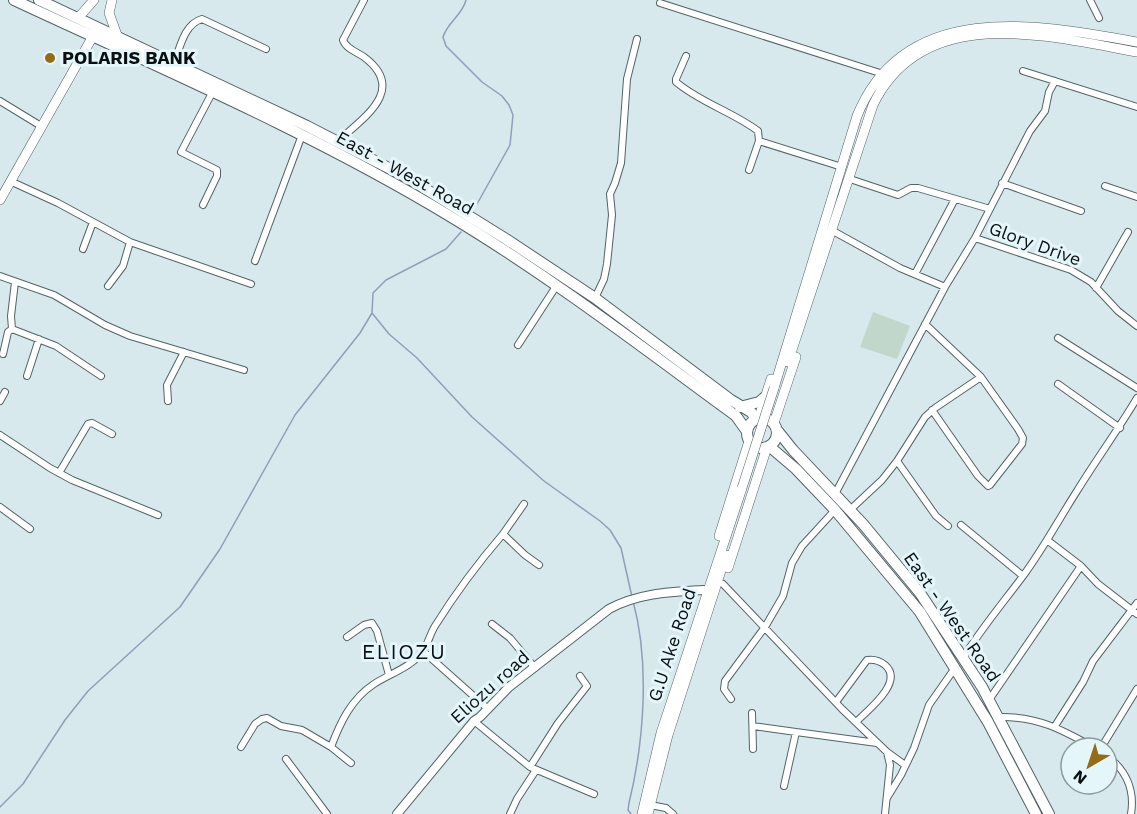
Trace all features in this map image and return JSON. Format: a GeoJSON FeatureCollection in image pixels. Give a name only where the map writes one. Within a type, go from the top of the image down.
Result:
{"type":"FeatureCollection","features":[{"type":"Feature","properties":{"kind":"main road","name":"East - West Road"},"geometry":{"type":"LineString","coordinates":[[14,0],[302,135],[452,217],[557,285],[728,410],[736,416],[748,436]]}},
{"type":"Feature","properties":{"kind":"main road","name":"East - West Road"},"geometry":{"type":"LineString","coordinates":[[39,0],[117,35],[408,178],[595,298],[740,407],[758,418]]}},
{"type":"Feature","properties":{"kind":"main road"},"geometry":{"type":"LineString","coordinates":[[78,18],[94,0]]}},
{"type":"Feature","properties":{"kind":"main road"},"geometry":{"type":"LineString","coordinates":[[112,0],[109,13],[117,35]]}},
{"type":"Feature","properties":{"kind":"main road"},"geometry":{"type":"LineString","coordinates":[[678,689],[832,218],[842,167],[865,95],[880,72],[893,59],[918,41],[950,28],[968,24],[999,23],[1045,27],[1137,42]]}},
{"type":"Feature","properties":{"kind":"main road"},"geometry":{"type":"LineString","coordinates":[[758,418],[806,269],[850,179],[868,118],[879,91],[897,69],[907,60],[934,45],[967,35],[996,33],[1067,40],[1137,52]]}},
{"type":"Feature","properties":{"kind":"main road"},"geometry":{"type":"LineString","coordinates":[[0,200],[93,36]]}},
{"type":"Feature","properties":{"kind":"main road"},"geometry":{"type":"LineString","coordinates":[[678,689],[703,644],[768,447],[776,440],[776,427],[823,275],[833,231],[832,218]]}},
{"type":"Feature","properties":{"kind":"main road"},"geometry":{"type":"LineString","coordinates":[[740,407],[759,402],[765,397]]}},
{"type":"Feature","properties":{"kind":"main road"},"geometry":{"type":"LineString","coordinates":[[649,810],[678,689],[687,640],[750,423],[758,418],[766,418],[776,427]]}},
{"type":"Feature","properties":{"kind":"main road","name":"East - West Road"},"geometry":{"type":"LineString","coordinates":[[776,427],[792,450],[850,510],[920,593],[989,700],[1049,814]]}},
{"type":"Feature","properties":{"kind":"main road"},"geometry":{"type":"LineString","coordinates":[[748,436],[759,448],[768,447]]}},
{"type":"Feature","properties":{"kind":"main road","name":"East - West Road"},"geometry":{"type":"LineString","coordinates":[[768,447],[796,469],[835,510],[920,612],[988,722],[1036,814]]}},
{"type":"Feature","properties":{"kind":"main road","name":"G.U Ake Road"},"geometry":{"type":"LineString","coordinates":[[642,814],[655,752],[678,689]]}},
{"type":"Feature","properties":{"kind":"street"},"geometry":{"type":"LineString","coordinates":[[337,142],[380,102],[382,85],[380,72],[366,58],[346,46],[343,40],[364,0]]}},
{"type":"Feature","properties":{"kind":"street"},"geometry":{"type":"LineString","coordinates":[[1090,0],[1099,18]]}},
{"type":"Feature","properties":{"kind":"street"},"geometry":{"type":"LineString","coordinates":[[660,3],[880,72]]}},
{"type":"Feature","properties":{"kind":"street"},"geometry":{"type":"LineString","coordinates":[[174,63],[189,27],[194,21],[202,20],[266,49]]}},
{"type":"Feature","properties":{"kind":"street"},"geometry":{"type":"LineString","coordinates":[[595,298],[604,279],[607,264],[612,215],[610,194],[621,163],[627,79],[637,39]]}},
{"type":"Feature","properties":{"kind":"street"},"geometry":{"type":"LineString","coordinates":[[686,56],[675,79],[676,82],[712,106],[758,131],[759,141],[749,170]]}},
{"type":"Feature","properties":{"kind":"street"},"geometry":{"type":"LineString","coordinates":[[1023,71],[1137,107]]}},
{"type":"Feature","properties":{"kind":"street"},"geometry":{"type":"LineString","coordinates":[[835,494],[945,287],[975,238],[1030,131],[1045,111],[1054,81]]}},
{"type":"Feature","properties":{"kind":"street"},"geometry":{"type":"LineString","coordinates":[[204,205],[217,176],[217,170],[181,152],[212,93]]}},
{"type":"Feature","properties":{"kind":"street"},"geometry":{"type":"LineString","coordinates":[[0,101],[41,126]]}},
{"type":"Feature","properties":{"kind":"street"},"geometry":{"type":"LineString","coordinates":[[255,261],[302,135]]}},
{"type":"Feature","properties":{"kind":"street"},"geometry":{"type":"LineString","coordinates":[[759,141],[842,167]]}},
{"type":"Feature","properties":{"kind":"street"},"geometry":{"type":"LineString","coordinates":[[850,179],[898,195],[911,188],[918,188],[990,209]]}},
{"type":"Feature","properties":{"kind":"street"},"geometry":{"type":"LineString","coordinates":[[10,181],[58,203],[130,242],[251,284]]}},
{"type":"Feature","properties":{"kind":"street"},"geometry":{"type":"LineString","coordinates":[[1002,183],[1081,211]]}},
{"type":"Feature","properties":{"kind":"street"},"geometry":{"type":"LineString","coordinates":[[1105,186],[1137,197]]}},
{"type":"Feature","properties":{"kind":"street"},"geometry":{"type":"LineString","coordinates":[[915,274],[955,199]]}},
{"type":"Feature","properties":{"kind":"street"},"geometry":{"type":"LineString","coordinates":[[83,249],[93,222]]}},
{"type":"Feature","properties":{"kind":"street"},"geometry":{"type":"LineString","coordinates":[[833,231],[945,287]]}},
{"type":"Feature","properties":{"kind":"street"},"geometry":{"type":"LineString","coordinates":[[1096,288],[1128,232]]}},
{"type":"Feature","properties":{"kind":"street","name":"Glory Drive"},"geometry":{"type":"LineString","coordinates":[[975,238],[1071,270],[1091,282],[1118,311],[1137,326]]}},
{"type":"Feature","properties":{"kind":"street"},"geometry":{"type":"LineString","coordinates":[[108,286],[123,266],[130,242]]}},
{"type":"Feature","properties":{"kind":"street"},"geometry":{"type":"LineString","coordinates":[[0,276],[54,295],[105,325],[130,336],[244,370]]}},
{"type":"Feature","properties":{"kind":"street"},"geometry":{"type":"LineString","coordinates":[[3,354],[6,339],[12,328],[15,282]]}},
{"type":"Feature","properties":{"kind":"street"},"geometry":{"type":"LineString","coordinates":[[518,345],[557,285]]}},
{"type":"Feature","properties":{"kind":"street"},"geometry":{"type":"LineString","coordinates":[[925,324],[981,376],[1023,438],[1022,444],[988,486],[978,476],[932,410]]}},
{"type":"Feature","properties":{"kind":"street"},"geometry":{"type":"LineString","coordinates":[[12,328],[56,346],[101,376]]}},
{"type":"Feature","properties":{"kind":"street"},"geometry":{"type":"LineString","coordinates":[[1058,338],[1137,388]]}},
{"type":"Feature","properties":{"kind":"street"},"geometry":{"type":"LineString","coordinates":[[27,376],[39,339]]}},
{"type":"Feature","properties":{"kind":"street"},"geometry":{"type":"LineString","coordinates":[[168,401],[167,385],[184,352]]}},
{"type":"Feature","properties":{"kind":"street"},"geometry":{"type":"LineString","coordinates":[[850,510],[882,480],[925,417],[981,376]]}},
{"type":"Feature","properties":{"kind":"street"},"geometry":{"type":"LineString","coordinates":[[1058,384],[1120,428]]}},
{"type":"Feature","properties":{"kind":"street"},"geometry":{"type":"LineString","coordinates":[[0,401],[5,392]]}},
{"type":"Feature","properties":{"kind":"street"},"geometry":{"type":"LineString","coordinates":[[963,658],[986,622],[1023,576],[1137,399]]}},
{"type":"Feature","properties":{"kind":"street"},"geometry":{"type":"LineString","coordinates":[[59,473],[88,424],[92,423],[112,434]]}},
{"type":"Feature","properties":{"kind":"street"},"geometry":{"type":"LineString","coordinates":[[0,435],[59,473],[158,515]]}},
{"type":"Feature","properties":{"kind":"street"},"geometry":{"type":"LineString","coordinates":[[897,461],[936,516],[948,526]]}},
{"type":"Feature","properties":{"kind":"street"},"geometry":{"type":"LineString","coordinates":[[331,747],[343,717],[353,702],[372,685],[414,660],[423,651],[464,582],[524,504]]}},
{"type":"Feature","properties":{"kind":"street"},"geometry":{"type":"LineString","coordinates":[[0,507],[30,529]]}},
{"type":"Feature","properties":{"kind":"street"},"geometry":{"type":"LineString","coordinates":[[730,699],[724,689],[725,681],[765,627],[783,596],[789,570],[802,546],[835,510]]}},
{"type":"Feature","properties":{"kind":"street"},"geometry":{"type":"LineString","coordinates":[[961,525],[1023,576]]}},
{"type":"Feature","properties":{"kind":"street"},"geometry":{"type":"LineString","coordinates":[[503,534],[539,565]]}},
{"type":"Feature","properties":{"kind":"street"},"geometry":{"type":"LineString","coordinates":[[1047,540],[1082,566],[1098,584],[1134,612]]}},
{"type":"Feature","properties":{"kind":"street"},"geometry":{"type":"LineString","coordinates":[[989,700],[1082,566]]}},
{"type":"Feature","properties":{"kind":"street"},"geometry":{"type":"LineString","coordinates":[[723,584],[856,722],[887,752],[905,765]]}},
{"type":"Feature","properties":{"kind":"street","name":"Eliozu road"},"geometry":{"type":"LineString","coordinates":[[397,814],[487,708],[509,687],[598,617],[622,602],[643,595],[703,590]]}},
{"type":"Feature","properties":{"kind":"street"},"geometry":{"type":"LineString","coordinates":[[1055,726],[1083,682],[1093,661],[1134,612],[1137,603]]}},
{"type":"Feature","properties":{"kind":"street"},"geometry":{"type":"LineString","coordinates":[[347,637],[364,625],[372,623],[377,631],[389,675]]}},
{"type":"Feature","properties":{"kind":"street"},"geometry":{"type":"LineString","coordinates":[[492,624],[510,638],[535,668]]}},
{"type":"Feature","properties":{"kind":"street"},"geometry":{"type":"LineString","coordinates":[[423,651],[487,708]]}},
{"type":"Feature","properties":{"kind":"street"},"geometry":{"type":"LineString","coordinates":[[836,702],[867,660],[875,660],[886,666],[890,673],[889,686],[856,722]]}},
{"type":"Feature","properties":{"kind":"street"},"geometry":{"type":"LineString","coordinates":[[887,798],[914,748],[929,705],[956,668]]}},
{"type":"Feature","properties":{"kind":"street"},"geometry":{"type":"LineString","coordinates":[[510,814],[533,768],[540,748],[583,693],[586,686],[580,676]]}},
{"type":"Feature","properties":{"kind":"street"},"geometry":{"type":"LineString","coordinates":[[1108,736],[1137,689]]}},
{"type":"Feature","properties":{"kind":"street"},"geometry":{"type":"LineString","coordinates":[[752,713],[753,748]]}},
{"type":"Feature","properties":{"kind":"street"},"geometry":{"type":"LineString","coordinates":[[998,717],[1024,717],[1055,726],[1073,736]]}},
{"type":"Feature","properties":{"kind":"street"},"geometry":{"type":"LineString","coordinates":[[241,747],[255,724],[267,718],[281,726],[302,730],[331,747],[351,763]]}},
{"type":"Feature","properties":{"kind":"street"},"geometry":{"type":"LineString","coordinates":[[474,721],[533,768],[594,794]]}},
{"type":"Feature","properties":{"kind":"street"},"geometry":{"type":"LineString","coordinates":[[753,726],[878,743]]}},
{"type":"Feature","properties":{"kind":"street"},"geometry":{"type":"LineString","coordinates":[[784,786],[796,732]]}},
{"type":"Feature","properties":{"kind":"street"},"geometry":{"type":"LineString","coordinates":[[885,814],[890,765],[887,752]]}},
{"type":"Feature","properties":{"kind":"street"},"geometry":{"type":"LineString","coordinates":[[286,759],[327,814]]}},
{"type":"Feature","properties":{"kind":"street"},"geometry":{"type":"LineString","coordinates":[[1119,767],[1124,771],[1132,796],[1131,814]]}},
{"type":"Feature","properties":{"kind":"street"},"geometry":{"type":"LineString","coordinates":[[649,810],[666,808],[673,814]]}},
{"type":"Feature","properties":{"kind":"green space"},"geometry":{"type":"Polygon","coordinates":[[[873,312],[910,326],[897,359],[860,347],[873,312]]]}},
{"type":"Feature","properties":{"kind":"waterway"},"geometry":{"type":"LineString","coordinates":[[466,0],[445,31],[443,37],[446,46],[482,82],[502,96],[513,115],[510,145],[477,204]]}},
{"type":"Feature","properties":{"kind":"waterway"},"geometry":{"type":"LineString","coordinates":[[461,232],[446,249],[386,280],[373,293],[372,313],[389,334],[417,358],[472,417],[544,481],[610,530],[621,548],[632,597]]}},
{"type":"Feature","properties":{"kind":"waterway"},"geometry":{"type":"LineString","coordinates":[[0,807],[23,784],[65,720],[88,691],[180,607],[220,549],[295,415],[360,333],[372,313]]}},
{"type":"Feature","properties":{"kind":"waterway"},"geometry":{"type":"LineString","coordinates":[[631,814],[628,810],[638,754],[643,702],[642,650],[633,601]]}},
{"type":"Feature","properties":{"kind":"place","name":"POLARIS BANK"},"geometry":{"type":"Point","coordinates":[50,58]}},
{"type":"Feature","properties":{"kind":"district","name":"ELIOZU"},"geometry":{"type":"Point","coordinates":[404,652]}}]}
